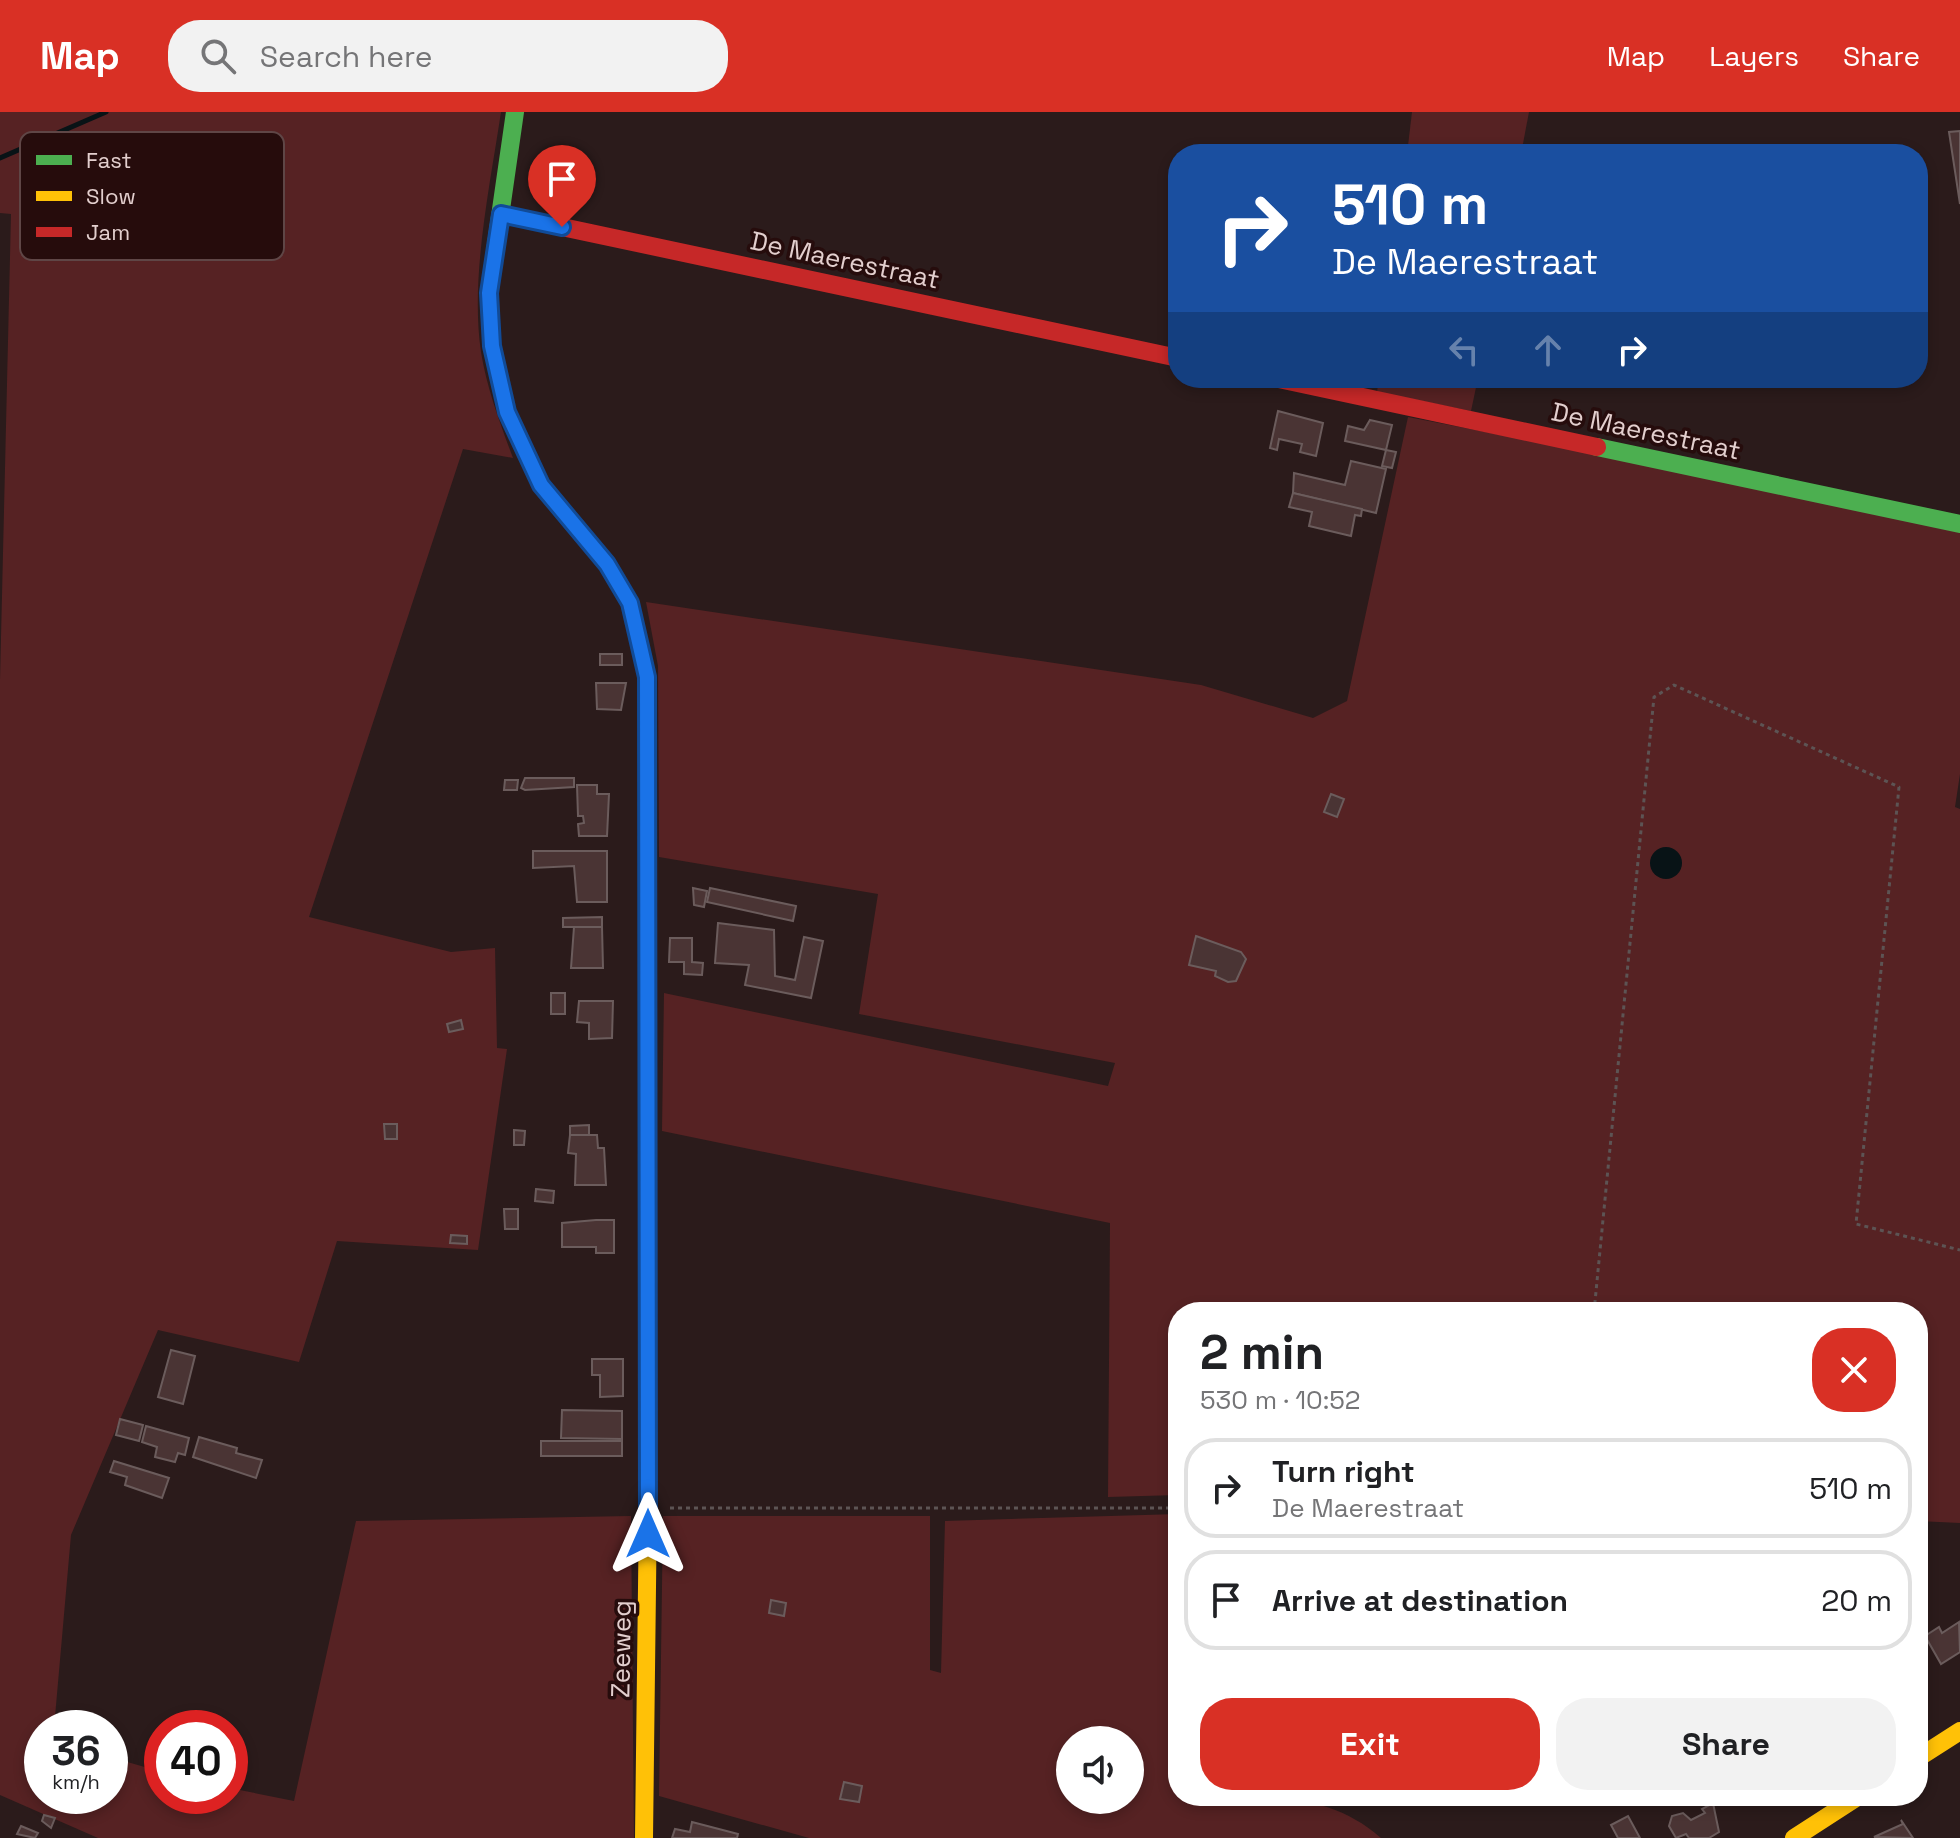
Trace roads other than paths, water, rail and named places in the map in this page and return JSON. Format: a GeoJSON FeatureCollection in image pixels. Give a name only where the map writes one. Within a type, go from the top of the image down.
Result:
{"type":"FeatureCollection","features":[{"type":"Feature","properties":{"kind":"street","name":"Zeeweg"},"geometry":{"type":"LineString","coordinates":[[515,112],[489,293],[492,346],[507,412],[541,485],[607,564],[630,603],[647,677],[648,1508],[644,1838]]}},
{"type":"Feature","properties":{"kind":"street","name":"De Maerestraat"},"geometry":{"type":"LineString","coordinates":[[501,214],[1168,356]]}},
{"type":"Feature","properties":{"kind":"street","name":"De Maerestraat"},"geometry":{"type":"LineString","coordinates":[[1321,388],[1960,524]]}},
{"type":"Feature","properties":{"kind":"street"},"geometry":{"type":"LineString","coordinates":[[1928,1752],[1960,1731]]}},
{"type":"Feature","properties":{"kind":"street"},"geometry":{"type":"LineString","coordinates":[[1794,1838],[1844,1806]]}},
{"type":"Feature","properties":{"kind":"waterway"},"geometry":{"type":"LineString","coordinates":[[60,132],[106,112]]}},
{"type":"Feature","properties":{"kind":"waterway"},"geometry":{"type":"LineString","coordinates":[[0,158],[20,149]]}}]}
